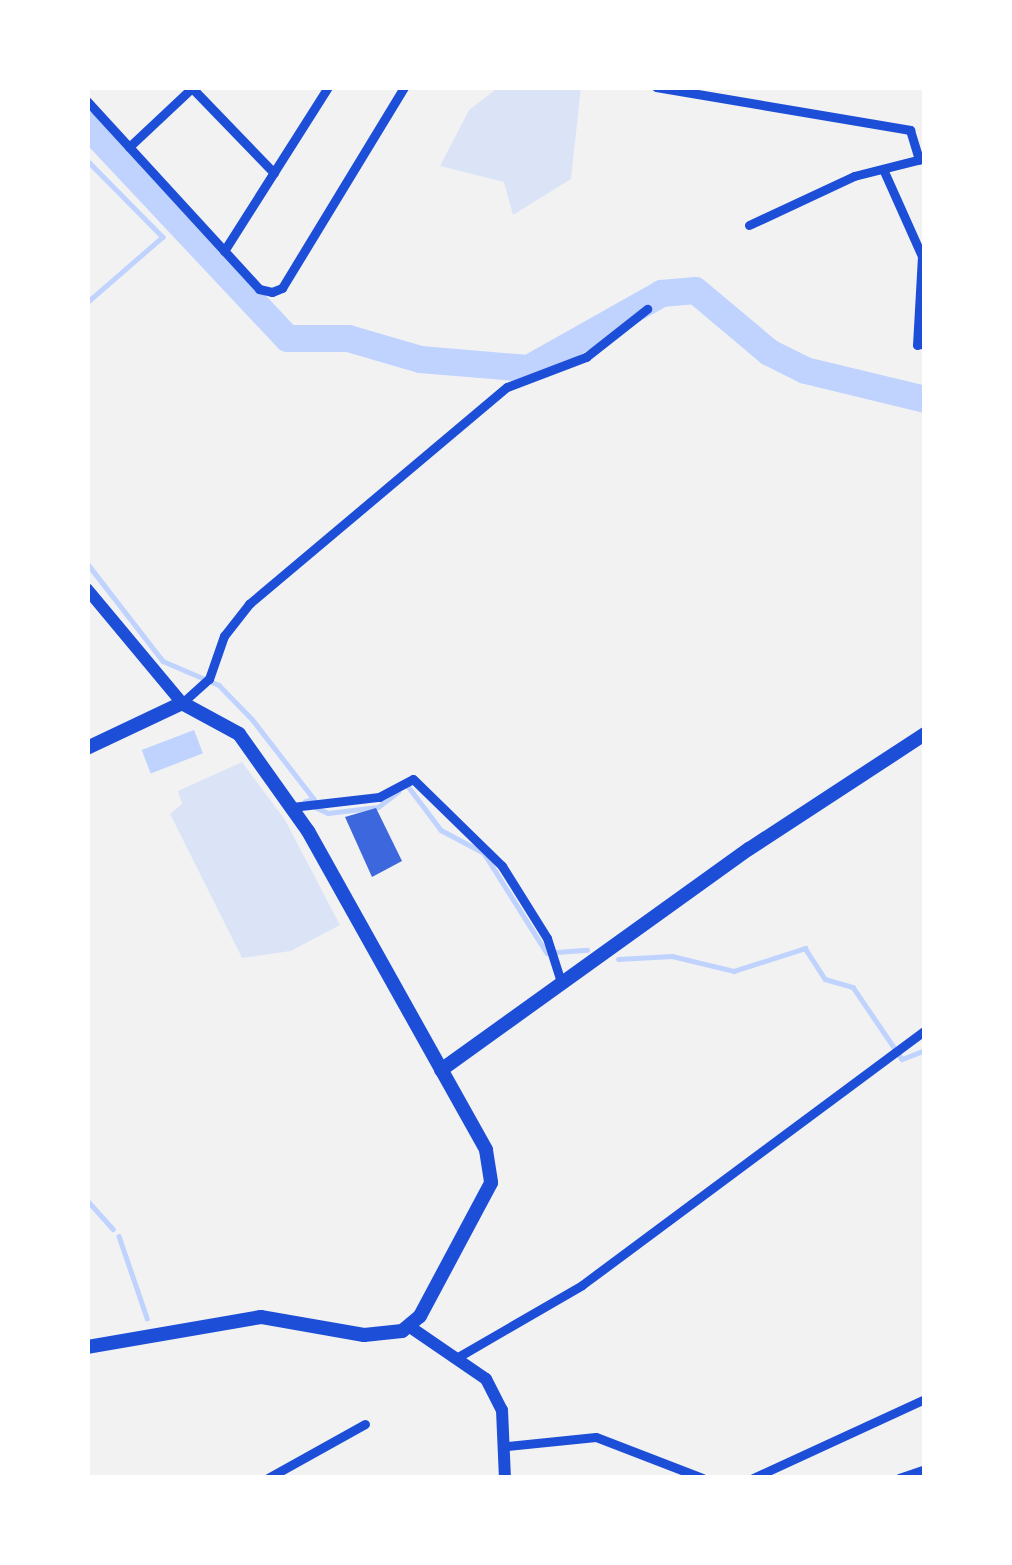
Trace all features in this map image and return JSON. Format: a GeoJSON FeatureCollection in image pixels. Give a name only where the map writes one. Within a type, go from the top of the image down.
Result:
{"type":"FeatureCollection","features":[{"type":"Feature","properties":{"kind":"main road"},"geometry":{"type":"LineString","coordinates":[[87,748],[182,703],[227,724],[292,807],[486,1150],[491,1183],[410,1327],[364,1334],[261,1317],[87,1347]]}},
{"type":"Feature","properties":{"kind":"main road"},"geometry":{"type":"LineString","coordinates":[[441,1070],[925,734]]}},
{"type":"Feature","properties":{"kind":"street"},"geometry":{"type":"LineString","coordinates":[[129,147],[192,87],[274,173]]}},
{"type":"Feature","properties":{"kind":"street"},"geometry":{"type":"LineString","coordinates":[[224,251],[325,92],[311,87]]}},
{"type":"Feature","properties":{"kind":"street"},"geometry":{"type":"LineString","coordinates":[[87,101],[259,289],[282,288],[404,87]]}},
{"type":"Feature","properties":{"kind":"street"},"geometry":{"type":"LineString","coordinates":[[656,87],[910,130],[922,159],[883,169],[749,225]]}},
{"type":"Feature","properties":{"kind":"street"},"geometry":{"type":"LineString","coordinates":[[883,169],[922,256],[916,345],[925,343]]}},
{"type":"Feature","properties":{"kind":"street"},"geometry":{"type":"LineString","coordinates":[[87,589],[182,703],[208,679],[224,636],[249,604],[507,387],[586,357],[647,309]]}},
{"type":"Feature","properties":{"kind":"street"},"geometry":{"type":"LineString","coordinates":[[292,807],[379,796],[413,779],[502,866],[547,938],[562,985]]}},
{"type":"Feature","properties":{"kind":"street"},"geometry":{"type":"LineString","coordinates":[[458,1357],[582,1285],[925,1030]]}},
{"type":"Feature","properties":{"kind":"street"},"geometry":{"type":"LineString","coordinates":[[410,1327],[486,1379],[502,1410],[505,1478]]}},
{"type":"Feature","properties":{"kind":"street"},"geometry":{"type":"LineString","coordinates":[[753,1478],[925,1399]]}},
{"type":"Feature","properties":{"kind":"street"},"geometry":{"type":"LineString","coordinates":[[268,1478],[365,1424]]}},
{"type":"Feature","properties":{"kind":"street"},"geometry":{"type":"LineString","coordinates":[[507,1446],[596,1437],[702,1478]]}},
{"type":"Feature","properties":{"kind":"street"},"geometry":{"type":"LineString","coordinates":[[899,1478],[925,1469]]}},
{"type":"Feature","properties":{"kind":"shaded area"},"geometry":{"type":"Polygon","coordinates":[[[499,87],[581,87],[571,179],[513,215],[504,182],[440,166],[469,110],[499,87]]]}},
{"type":"Feature","properties":{"kind":"shaded area"},"geometry":{"type":"Polygon","coordinates":[[[242,762],[285,820],[340,925],[291,951],[242,958],[170,814],[182,804],[178,791],[242,762]]]}},
{"type":"Feature","properties":{"kind":"water"},"geometry":{"type":"Polygon","coordinates":[[[194,730],[203,753],[151,773],[142,750],[194,730]]]}},
{"type":"Feature","properties":{"kind":"building"},"geometry":{"type":"Polygon","coordinates":[[[376,808],[402,861],[372,877],[345,817],[376,808]]]}},
{"type":"Feature","properties":{"kind":"waterway"},"geometry":{"type":"LineString","coordinates":[[87,125],[287,338],[348,338],[420,359],[528,368],[661,293],[695,290],[769,352],[805,370],[925,399]]}},
{"type":"Feature","properties":{"kind":"waterway"},"geometry":{"type":"LineString","coordinates":[[87,160],[163,237],[87,303]]}},
{"type":"Feature","properties":{"kind":"waterway"},"geometry":{"type":"LineString","coordinates":[[87,563],[163,661],[219,685],[252,719],[314,799],[305,802]]}},
{"type":"Feature","properties":{"kind":"waterway"},"geometry":{"type":"LineString","coordinates":[[408,786],[441,830],[484,853],[547,953]]}},
{"type":"Feature","properties":{"kind":"waterway"},"geometry":{"type":"LineString","coordinates":[[315,807],[328,813],[378,807],[398,792]]}},
{"type":"Feature","properties":{"kind":"waterway"},"geometry":{"type":"LineString","coordinates":[[618,959],[672,956],[734,971],[805,948],[825,979],[853,987],[902,1059],[925,1050]]}},
{"type":"Feature","properties":{"kind":"waterway"},"geometry":{"type":"LineString","coordinates":[[556,952],[587,950]]}},
{"type":"Feature","properties":{"kind":"waterway"},"geometry":{"type":"LineString","coordinates":[[87,1200],[113,1229]]}},
{"type":"Feature","properties":{"kind":"waterway"},"geometry":{"type":"LineString","coordinates":[[119,1236],[147,1318]]}}]}
